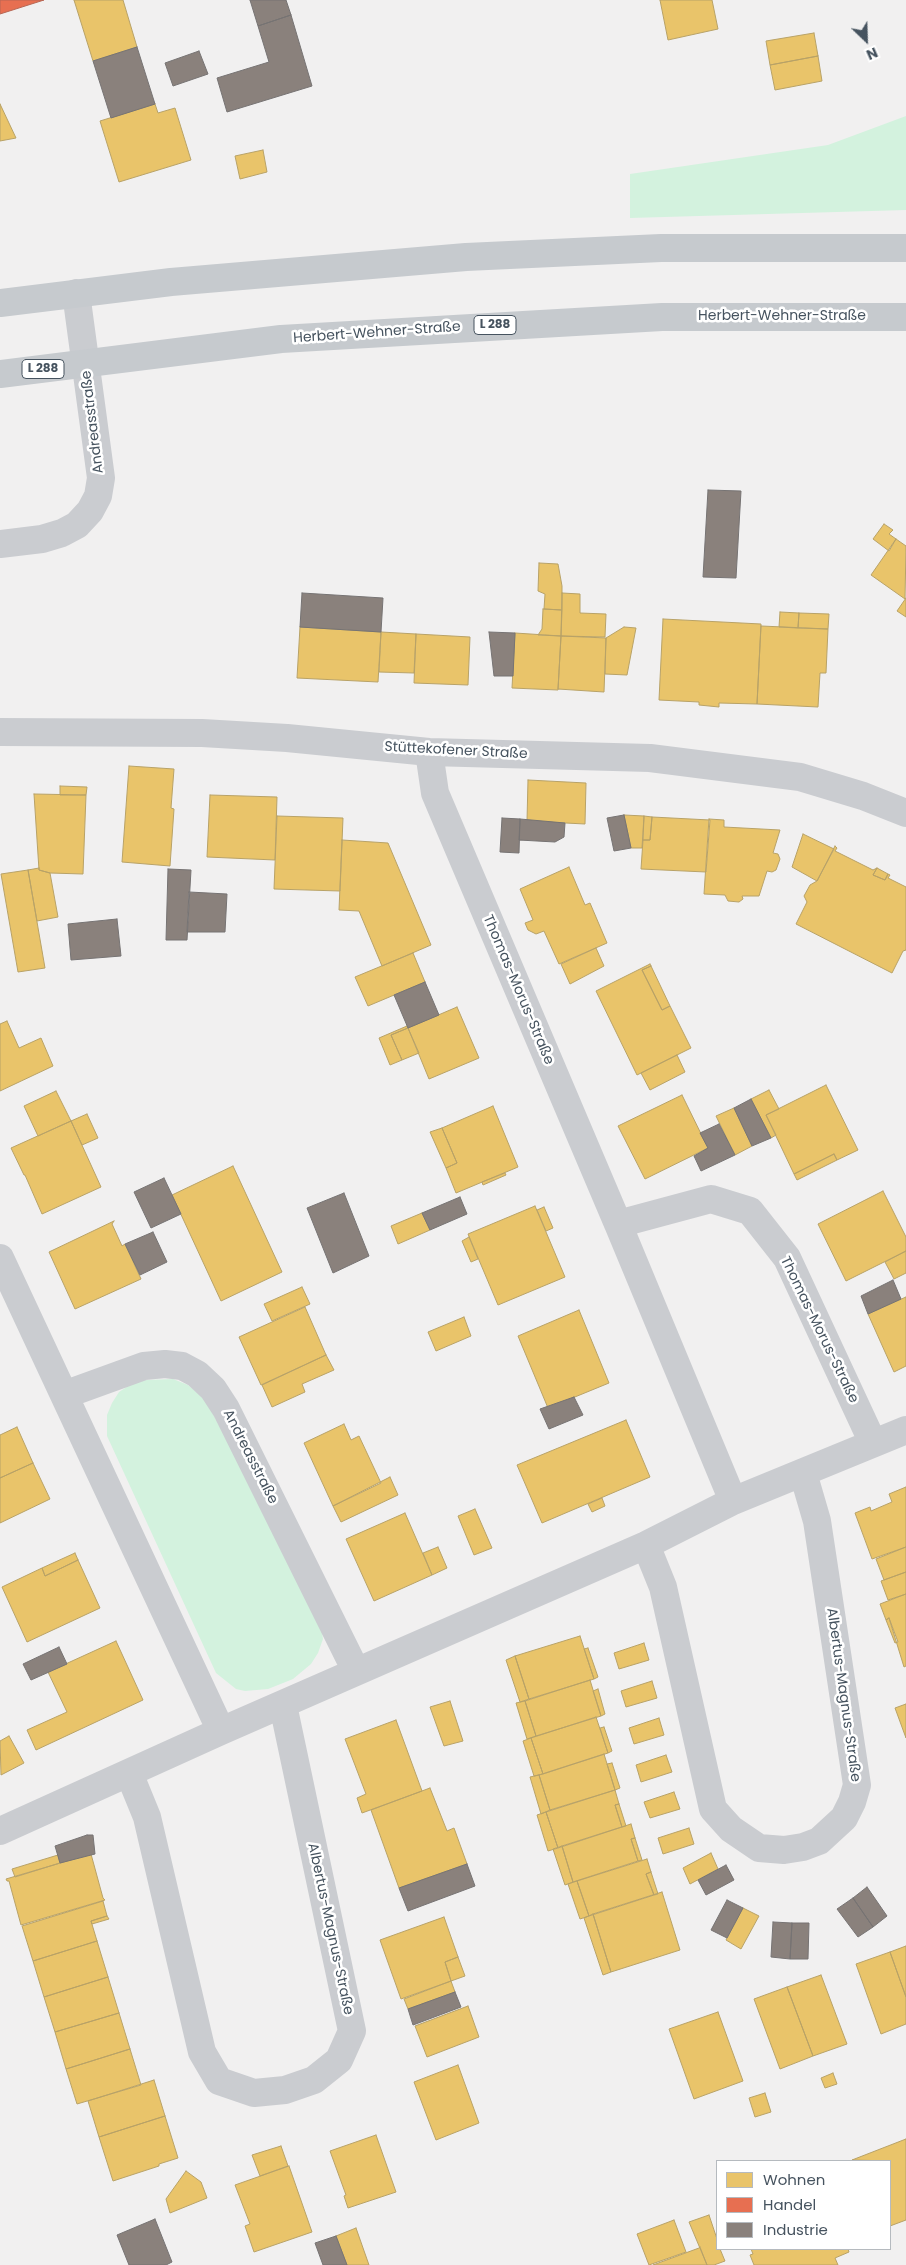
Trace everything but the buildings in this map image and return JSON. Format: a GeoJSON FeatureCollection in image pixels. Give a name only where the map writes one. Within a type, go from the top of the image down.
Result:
{"type":"FeatureCollection","features":[{"type":"Feature","properties":{"kind":"main road"},"geometry":{"type":"LineString","coordinates":[[0,303],[171,282],[466,256],[661,248],[906,248]]}},
{"type":"Feature","properties":{"kind":"main road","name":"Herbert-Wehner-Straße"},"geometry":{"type":"LineString","coordinates":[[0,374],[282,338],[662,316],[832,315],[906,317]]}},
{"type":"Feature","properties":{"kind":"street","name":"Andreasstraße"},"geometry":{"type":"LineString","coordinates":[[0,544],[42,539],[62,533],[77,524],[90,511],[98,496],[101,478],[76,293]]}},
{"type":"Feature","properties":{"kind":"street","name":"Stüttekofener Straße"},"geometry":{"type":"LineString","coordinates":[[0,732],[202,733],[287,738],[429,752],[650,758],[800,777],[863,796],[906,813]]}},
{"type":"Feature","properties":{"kind":"street","name":"Thomas-Morus-Straße"},"geometry":{"type":"LineString","coordinates":[[429,752],[435,793],[733,1501]]}},
{"type":"Feature","properties":{"kind":"street","name":"Thomas-Morus-Straße"},"geometry":{"type":"LineString","coordinates":[[618,1224],[711,1199],[750,1211],[786,1258],[873,1444]]}},
{"type":"Feature","properties":{"kind":"street"},"geometry":{"type":"LineString","coordinates":[[0,1258],[221,1731]]}},
{"type":"Feature","properties":{"kind":"street","name":"Andreasstraße"},"geometry":{"type":"LineString","coordinates":[[64,1395],[144,1366],[165,1364],[182,1366],[197,1374],[213,1389],[226,1408],[356,1671]]}},
{"type":"Feature","properties":{"kind":"street"},"geometry":{"type":"LineString","coordinates":[[0,1831],[356,1671],[646,1545],[733,1501],[906,1430]]}},
{"type":"Feature","properties":{"kind":"street","name":"Albertus-Magnus-Straße"},"geometry":{"type":"LineString","coordinates":[[646,1545],[663,1587],[713,1809],[731,1829],[759,1848],[784,1850],[803,1848],[819,1841],[844,1818],[852,1802],[857,1785],[817,1521],[802,1473]]}},
{"type":"Feature","properties":{"kind":"street","name":"Albertus-Magnus-Straße"},"geometry":{"type":"LineString","coordinates":[[129,1773],[147,1817],[202,2052],[220,2081],[254,2094],[285,2090],[314,2080],[339,2060],[352,2031],[283,1705]]}},
{"type":"Feature","properties":{"kind":"green space"},"geometry":{"type":"Polygon","coordinates":[[[906,116],[906,210],[630,218],[630,174],[828,145],[906,116]]]}},
{"type":"Feature","properties":{"kind":"green space"},"geometry":{"type":"Polygon","coordinates":[[[173,1379],[188,1385],[206,1400],[321,1626],[323,1639],[318,1653],[311,1664],[293,1679],[268,1689],[245,1691],[236,1689],[216,1673],[107,1436],[107,1415],[119,1392],[131,1384],[146,1380],[173,1379]]]}}]}
